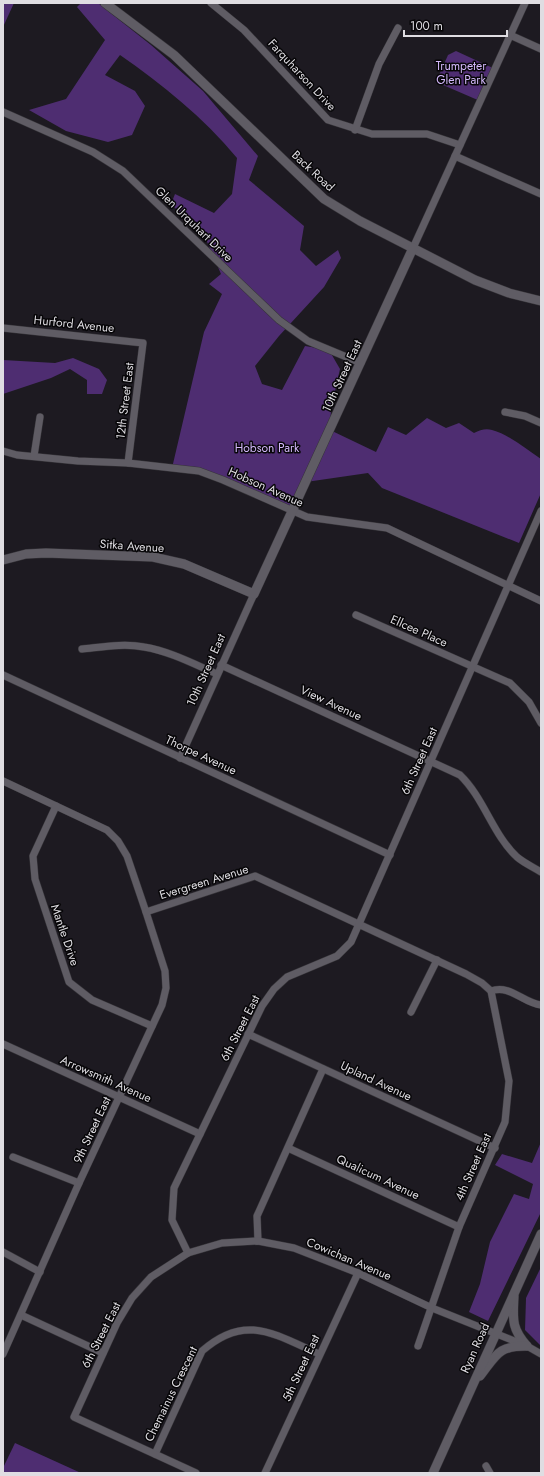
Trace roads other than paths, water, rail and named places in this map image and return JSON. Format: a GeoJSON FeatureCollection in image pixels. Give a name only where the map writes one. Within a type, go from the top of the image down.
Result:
{"type":"FeatureCollection","features":[{"type":"Feature","properties":{"kind":"street","name":"Back Road"},"geometry":{"type":"LineString","coordinates":[[105,3],[174,55],[324,199],[360,221],[475,280],[509,293],[541,301]]}},
{"type":"Feature","properties":{"kind":"street","name":"Farquharson Drive"},"geometry":{"type":"LineString","coordinates":[[211,3],[244,30],[328,120],[355,130],[372,134],[427,134],[460,145]]}},
{"type":"Feature","properties":{"kind":"street","name":"10th Street East"},"geometry":{"type":"LineString","coordinates":[[180,758],[221,665],[525,3]]}},
{"type":"Feature","properties":{"kind":"street"},"geometry":{"type":"LineString","coordinates":[[355,130],[379,64],[398,28]]}},
{"type":"Feature","properties":{"kind":"street"},"geometry":{"type":"LineString","coordinates":[[510,35],[541,49]]}},
{"type":"Feature","properties":{"kind":"street","name":"Glen Urquhart Drive"},"geometry":{"type":"LineString","coordinates":[[3,112],[93,152],[123,171],[279,320],[308,341],[361,363]]}},
{"type":"Feature","properties":{"kind":"street"},"geometry":{"type":"LineString","coordinates":[[456,156],[541,194]]}},
{"type":"Feature","properties":{"kind":"street","name":"Hurford Avenue"},"geometry":{"type":"LineString","coordinates":[[3,328],[143,342]]}},
{"type":"Feature","properties":{"kind":"street","name":"12th Street East"},"geometry":{"type":"LineString","coordinates":[[128,463],[143,342]]}},
{"type":"Feature","properties":{"kind":"street"},"geometry":{"type":"LineString","coordinates":[[505,412],[525,416],[541,423]]}},
{"type":"Feature","properties":{"kind":"street"},"geometry":{"type":"LineString","coordinates":[[34,456],[40,417]]}},
{"type":"Feature","properties":{"kind":"street","name":"Hobson Avenue"},"geometry":{"type":"LineString","coordinates":[[3,451],[17,455],[78,461],[128,463],[199,471],[307,517],[387,528],[508,586],[541,600]]}},
{"type":"Feature","properties":{"kind":"street","name":"6th Street East"},"geometry":{"type":"LineString","coordinates":[[155,1454],[74,1417],[103,1353],[132,1298],[151,1277],[188,1253],[172,1220],[174,1188],[262,1006],[274,989],[287,978],[337,956],[351,942],[541,511]]}},
{"type":"Feature","properties":{"kind":"street","name":"Sitka Avenue"},"geometry":{"type":"LineString","coordinates":[[3,560],[26,554],[46,553],[153,557],[184,564],[254,594]]}},
{"type":"Feature","properties":{"kind":"street","name":"Ellcee Place"},"geometry":{"type":"LineString","coordinates":[[356,615],[510,683],[529,702],[541,723]]}},
{"type":"Feature","properties":{"kind":"street"},"geometry":{"type":"LineString","coordinates":[[82,649],[118,646],[143,646],[163,652],[217,674]]}},
{"type":"Feature","properties":{"kind":"street","name":"View Avenue"},"geometry":{"type":"LineString","coordinates":[[221,665],[460,775],[471,786],[502,838],[516,856],[541,872]]}},
{"type":"Feature","properties":{"kind":"street","name":"Thorpe Avenue"},"geometry":{"type":"LineString","coordinates":[[3,675],[390,855]]}},
{"type":"Feature","properties":{"kind":"street"},"geometry":{"type":"LineString","coordinates":[[3,781],[107,830],[118,841],[127,856],[146,912]]}},
{"type":"Feature","properties":{"kind":"street","name":"Mantle Drive"},"geometry":{"type":"LineString","coordinates":[[56,806],[33,856],[35,879],[69,982],[92,1000],[152,1026]]}},
{"type":"Feature","properties":{"kind":"street","name":"Evergreen Avenue"},"geometry":{"type":"LineString","coordinates":[[146,912],[255,876],[360,923],[466,974],[482,982],[491,991]]}},
{"type":"Feature","properties":{"kind":"street","name":"9th Street East"},"geometry":{"type":"LineString","coordinates":[[3,1354],[79,1183],[162,1005],[166,988],[165,970],[146,912]]}},
{"type":"Feature","properties":{"kind":"street"},"geometry":{"type":"LineString","coordinates":[[411,1012],[437,960]]}},
{"type":"Feature","properties":{"kind":"street"},"geometry":{"type":"LineString","coordinates":[[491,991],[498,989],[506,990],[541,1005]]}},
{"type":"Feature","properties":{"kind":"street","name":"4th Street East"},"geometry":{"type":"LineString","coordinates":[[418,1346],[459,1227],[505,1122],[509,1081],[491,991]]}},
{"type":"Feature","properties":{"kind":"street","name":"Upland Avenue"},"geometry":{"type":"LineString","coordinates":[[248,1034],[494,1148]]}},
{"type":"Feature","properties":{"kind":"street","name":"Arrowsmith Avenue"},"geometry":{"type":"LineString","coordinates":[[3,1044],[200,1134]]}},
{"type":"Feature","properties":{"kind":"street"},"geometry":{"type":"LineString","coordinates":[[258,1241],[257,1216],[323,1069]]}},
{"type":"Feature","properties":{"kind":"street","name":"Qualicum Avenue"},"geometry":{"type":"LineString","coordinates":[[288,1148],[459,1227]]}},
{"type":"Feature","properties":{"kind":"street"},"geometry":{"type":"LineString","coordinates":[[14,1157],[79,1183]]}},
{"type":"Feature","properties":{"kind":"street","name":"Ryan Road"},"geometry":{"type":"LineString","coordinates":[[432,1473],[541,1234]]}},
{"type":"Feature","properties":{"kind":"street","name":"Cowichan Avenue"},"geometry":{"type":"LineString","coordinates":[[188,1253],[222,1243],[258,1241],[294,1248],[358,1273],[432,1308],[527,1346],[541,1354]]}},
{"type":"Feature","properties":{"kind":"street"},"geometry":{"type":"LineString","coordinates":[[3,1252],[40,1272]]}},
{"type":"Feature","properties":{"kind":"street","name":"5th Street East"},"geometry":{"type":"LineString","coordinates":[[266,1473],[319,1354],[358,1273]]}},
{"type":"Feature","properties":{"kind":"street"},"geometry":{"type":"LineString","coordinates":[[515,1290],[513,1322],[520,1337],[527,1346]]}},
{"type":"Feature","properties":{"kind":"street"},"geometry":{"type":"LineString","coordinates":[[21,1315],[103,1353]]}},
{"type":"Feature","properties":{"kind":"street","name":"Chemainus Crescent"},"geometry":{"type":"LineString","coordinates":[[155,1454],[202,1351],[215,1340],[228,1333],[242,1329],[257,1330],[273,1334],[319,1354]]}},
{"type":"Feature","properties":{"kind":"street"},"geometry":{"type":"LineString","coordinates":[[470,1390],[498,1352],[510,1346],[527,1346]]}},
{"type":"Feature","properties":{"kind":"street"},"geometry":{"type":"LineString","coordinates":[[155,1454],[196,1473]]}},
{"type":"Feature","properties":{"kind":"street"},"geometry":{"type":"LineString","coordinates":[[486,1466],[490,1473]]}},
{"type":"Feature","properties":{"kind":"park label","name":"Trumpeter Glen Park"},"geometry":{"type":"Point","coordinates":[461,73]}},
{"type":"Feature","properties":{"kind":"park label","name":"Hobson Park"},"geometry":{"type":"Point","coordinates":[267,448]}}]}
